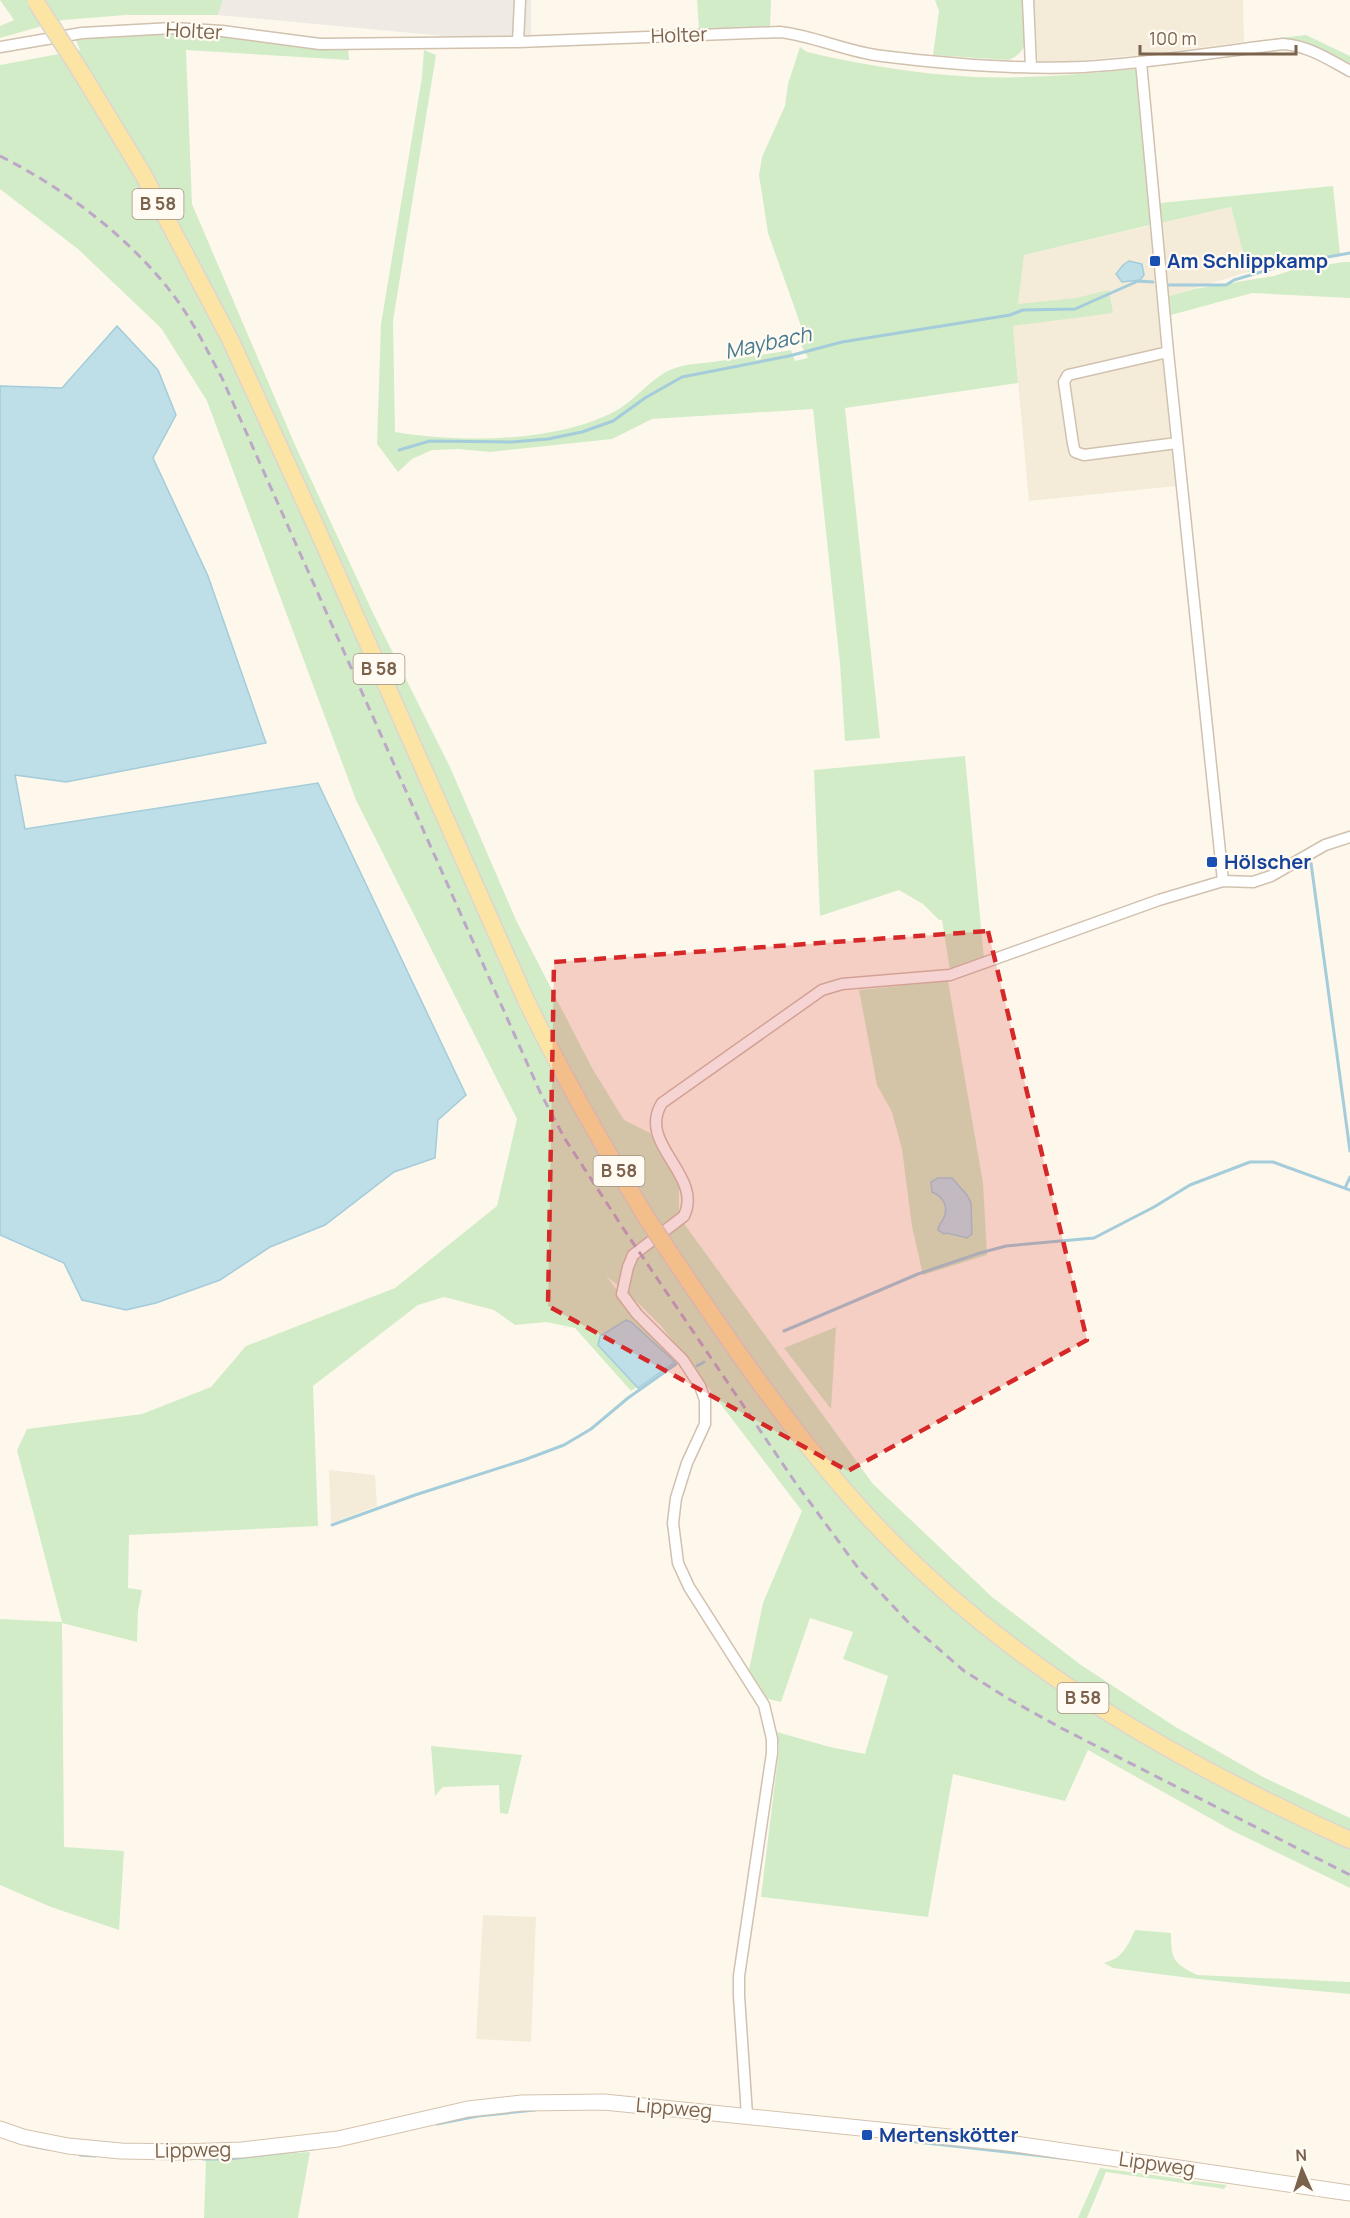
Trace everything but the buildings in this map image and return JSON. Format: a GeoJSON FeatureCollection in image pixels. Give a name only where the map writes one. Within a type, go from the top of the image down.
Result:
{"type":"FeatureCollection","features":[{"type":"Feature","properties":{"kind":"main road","name":"B 58"},"geometry":{"type":"LineString","coordinates":[[35,1],[143,174],[230,339],[318,531],[526,1000],[581,1108],[646,1217],[721,1328],[810,1450],[854,1501],[906,1556],[966,1611],[1014,1650],[1069,1689],[1134,1730],[1261,1798],[1350,1840]]}},
{"type":"Feature","properties":{"kind":"street"},"geometry":{"type":"LineString","coordinates":[[518,42],[520,0]]}},
{"type":"Feature","properties":{"kind":"street"},"geometry":{"type":"LineString","coordinates":[[1028,0],[1031,67]]}},
{"type":"Feature","properties":{"kind":"street","name":"Holter"},"geometry":{"type":"LineString","coordinates":[[0,48],[81,33],[173,28],[222,31],[320,44],[518,42],[780,32],[799,34],[879,56],[978,65],[1031,67],[1083,67],[1290,45],[1310,49],[1350,71]]}},
{"type":"Feature","properties":{"kind":"street"},"geometry":{"type":"LineString","coordinates":[[1141,62],[1177,443],[1223,881]]}},
{"type":"Feature","properties":{"kind":"street"},"geometry":{"type":"LineString","coordinates":[[1168,352],[1068,375],[1064,382],[1072,444],[1076,452],[1084,455],[1177,443]]}},
{"type":"Feature","properties":{"kind":"street"},"geometry":{"type":"LineString","coordinates":[[747,2115],[739,1996],[740,1976],[772,1753],[772,1739],[764,1705],[689,1587],[678,1563],[673,1523],[676,1498],[687,1463],[705,1424],[705,1400],[700,1386],[683,1360],[637,1314],[622,1294],[627,1267],[633,1255],[684,1216],[687,1210],[686,1186],[657,1135],[655,1113],[662,1103],[822,990],[842,984],[950,975],[1159,900],[1223,881],[1253,882],[1271,876],[1325,844],[1350,837]]}},
{"type":"Feature","properties":{"kind":"street","name":"Lippweg"},"geometry":{"type":"LineString","coordinates":[[0,2129],[23,2137],[68,2146],[121,2151],[182,2152],[272,2147],[338,2139],[468,2109],[522,2103],[603,2102],[1008,2143],[1350,2193]]}},
{"type":"Feature","properties":{"kind":"highlighted area"},"geometry":{"type":"Polygon","coordinates":[[[988,931],[1087,1340],[848,1471],[548,1306],[554,962],[988,931]]]}},
{"type":"Feature","properties":{"kind":"shaded area"},"geometry":{"type":"Polygon","coordinates":[[[223,0],[531,0],[531,37],[455,37],[218,15],[223,0]]]}},
{"type":"Feature","properties":{"kind":"shaded area"},"geometry":{"type":"Polygon","coordinates":[[[1034,0],[1243,0],[1244,42],[1141,55],[1038,64],[1034,0]]]}},
{"type":"Feature","properties":{"kind":"shaded area"},"geometry":{"type":"Polygon","coordinates":[[[1231,207],[1248,272],[1169,296],[1186,485],[1029,501],[1013,326],[1023,255],[1231,207]]]}},
{"type":"Feature","properties":{"kind":"shaded area"},"geometry":{"type":"Polygon","coordinates":[[[329,1470],[375,1475],[377,1506],[331,1523],[329,1470]]]}},
{"type":"Feature","properties":{"kind":"shaded area"},"geometry":{"type":"Polygon","coordinates":[[[483,1915],[536,1917],[531,2042],[476,2039],[483,1915]]]}},
{"type":"Feature","properties":{"kind":"green space"},"geometry":{"type":"Polygon","coordinates":[[[0,0],[223,0],[218,15],[126,15],[63,20],[0,38],[0,26],[14,20],[0,0]]]}},
{"type":"Feature","properties":{"kind":"green space"},"geometry":{"type":"Polygon","coordinates":[[[697,0],[771,0],[770,27],[699,29],[697,0]]]}},
{"type":"Feature","properties":{"kind":"green space"},"geometry":{"type":"Polygon","coordinates":[[[935,0],[1024,0],[1027,34],[1023,49],[1009,60],[933,55],[939,11],[935,0]]]}},
{"type":"Feature","properties":{"kind":"green space"},"geometry":{"type":"Polygon","coordinates":[[[138,34],[201,34],[319,49],[348,48],[349,60],[186,50],[192,204],[295,445],[373,613],[450,767],[516,920],[592,1068],[624,1120],[650,1133],[679,1185],[679,1210],[685,1225],[873,1484],[992,1597],[1081,1665],[1174,1726],[1263,1777],[1350,1818],[1350,1888],[1233,1831],[1088,1750],[1065,1801],[953,1774],[928,1917],[761,1897],[779,1749],[777,1732],[865,1754],[888,1676],[843,1659],[853,1632],[810,1618],[781,1702],[768,1699],[749,1670],[763,1603],[802,1511],[662,1327],[631,1296],[606,1276],[675,1362],[631,1391],[575,1328],[546,1322],[515,1325],[494,1310],[444,1297],[418,1305],[313,1386],[318,1526],[129,1535],[128,1588],[142,1590],[138,1611],[137,1642],[62,1623],[64,1847],[124,1851],[119,1930],[51,1907],[0,1885],[0,1619],[62,1622],[17,1450],[27,1429],[142,1414],[211,1387],[246,1346],[395,1288],[497,1206],[517,1119],[356,800],[207,401],[161,328],[78,249],[0,189],[0,65],[80,50],[76,40],[138,34]]]}},
{"type":"Feature","properties":{"kind":"green space"},"geometry":{"type":"Polygon","coordinates":[[[1306,35],[1350,56],[1350,65],[1303,44],[1272,39],[1306,35]]]}},
{"type":"Feature","properties":{"kind":"green space"},"geometry":{"type":"Polygon","coordinates":[[[800,47],[807,52],[870,65],[975,77],[1036,77],[1136,69],[1150,225],[1024,255],[1018,304],[1076,298],[1109,290],[1113,313],[1013,326],[1018,383],[845,408],[880,738],[845,741],[840,664],[813,409],[652,419],[612,439],[490,452],[459,449],[432,450],[412,459],[398,472],[377,444],[381,324],[422,77],[424,50],[436,55],[393,321],[395,432],[421,436],[479,439],[540,434],[595,420],[619,409],[664,373],[682,366],[791,350],[795,361],[808,358],[801,345],[807,343],[768,233],[759,175],[762,157],[785,106],[788,84],[800,47]]]}},
{"type":"Feature","properties":{"kind":"green space"},"geometry":{"type":"Polygon","coordinates":[[[1333,186],[1340,254],[1288,262],[1248,272],[1231,207],[1161,223],[1160,203],[1333,186]]]}},
{"type":"Feature","properties":{"kind":"green space"},"geometry":{"type":"Polygon","coordinates":[[[1350,262],[1350,298],[1252,293],[1171,315],[1169,296],[1194,289],[1274,276],[1295,269],[1350,262]]]}},
{"type":"Feature","properties":{"kind":"green space"},"geometry":{"type":"Polygon","coordinates":[[[965,756],[984,959],[950,970],[942,920],[939,920],[923,904],[899,890],[820,916],[814,770],[965,756]]]}},
{"type":"Feature","properties":{"kind":"green space"},"geometry":{"type":"Polygon","coordinates":[[[948,981],[983,1183],[987,1255],[923,1275],[912,1226],[902,1149],[892,1112],[877,1085],[859,990],[948,981]]]}},
{"type":"Feature","properties":{"kind":"green space"},"geometry":{"type":"Polygon","coordinates":[[[836,1327],[831,1409],[784,1348],[836,1327]]]}},
{"type":"Feature","properties":{"kind":"green space"},"geometry":{"type":"Polygon","coordinates":[[[431,1746],[522,1755],[508,1814],[500,1813],[499,1785],[443,1787],[435,1796],[431,1746]]]}},
{"type":"Feature","properties":{"kind":"green space"},"geometry":{"type":"Polygon","coordinates":[[[1135,1930],[1171,1933],[1175,1960],[1197,1975],[1350,1982],[1350,1994],[1143,1972],[1113,1968],[1104,1963],[1120,1955],[1127,1947],[1135,1930]]]}},
{"type":"Feature","properties":{"kind":"green space"},"geometry":{"type":"Polygon","coordinates":[[[310,2152],[298,2218],[204,2218],[206,2159],[310,2152]]]}},
{"type":"Feature","properties":{"kind":"green space"},"geometry":{"type":"Polygon","coordinates":[[[1100,2168],[1227,2185],[1224,2189],[1106,2172],[1087,2218],[1078,2218],[1100,2168]]]}},
{"type":"Feature","properties":{"kind":"water"},"geometry":{"type":"Polygon","coordinates":[[[1129,261],[1142,264],[1144,275],[1140,280],[1122,282],[1116,274],[1129,261]]]}},
{"type":"Feature","properties":{"kind":"water"},"geometry":{"type":"Polygon","coordinates":[[[117,326],[158,370],[176,415],[153,458],[208,576],[266,743],[66,782],[15,775],[25,829],[318,783],[466,1095],[438,1120],[435,1158],[394,1172],[325,1225],[270,1247],[220,1280],[156,1303],[126,1310],[82,1300],[64,1263],[0,1235],[0,386],[62,388],[117,326]]]}},
{"type":"Feature","properties":{"kind":"water"},"geometry":{"type":"Polygon","coordinates":[[[938,1178],[952,1178],[971,1203],[972,1234],[967,1238],[944,1234],[938,1230],[946,1208],[943,1200],[932,1192],[931,1182],[938,1178]]]}},
{"type":"Feature","properties":{"kind":"water"},"geometry":{"type":"Polygon","coordinates":[[[626,1320],[675,1362],[638,1388],[598,1345],[600,1336],[626,1320]]]}},
{"type":"Feature","properties":{"kind":"waterway","name":"Maybach"},"geometry":{"type":"LineString","coordinates":[[1168,285],[1226,285],[1234,280],[1284,265],[1350,253]]}},
{"type":"Feature","properties":{"kind":"waterway","name":"Maybach"},"geometry":{"type":"LineString","coordinates":[[399,450],[430,441],[512,442],[548,439],[582,432],[613,421],[645,398],[682,377],[789,356],[842,342],[1010,315],[1023,310],[1075,309],[1138,281],[1153,282]]}},
{"type":"Feature","properties":{"kind":"waterway"},"geometry":{"type":"LineString","coordinates":[[1311,863],[1350,1151]]}},
{"type":"Feature","properties":{"kind":"waterway"},"geometry":{"type":"LineString","coordinates":[[784,1331],[918,1274],[980,1253],[1006,1246],[1094,1238],[1154,1207],[1190,1185],[1250,1162],[1273,1162],[1350,1190]]}},
{"type":"Feature","properties":{"kind":"waterway"},"geometry":{"type":"LineString","coordinates":[[1345,1188],[1350,1177]]}},
{"type":"Feature","properties":{"kind":"waterway"},"geometry":{"type":"LineString","coordinates":[[697,1366],[704,1362]]}},
{"type":"Feature","properties":{"kind":"waterway"},"geometry":{"type":"LineString","coordinates":[[332,1525],[564,1445],[591,1429],[628,1398],[676,1364]]}},
{"type":"Feature","properties":{"kind":"waterway"},"geometry":{"type":"LineString","coordinates":[[437,2124],[478,2116],[535,2110]]}},
{"type":"Feature","properties":{"kind":"waterway"},"geometry":{"type":"LineString","coordinates":[[899,2140],[1069,2159]]}},
{"type":"Feature","properties":{"kind":"waterway"},"geometry":{"type":"LineString","coordinates":[[27,2145],[47,2149]]}},
{"type":"Feature","properties":{"kind":"waterway"},"geometry":{"type":"LineString","coordinates":[[203,2159],[229,2159],[313,2149]]}},
{"type":"Feature","properties":{"kind":"waterway"},"geometry":{"type":"LineString","coordinates":[[80,2155],[95,2156]]}},
{"type":"Feature","properties":{"kind":"railway"},"geometry":{"type":"LineString","coordinates":[[0,156],[26,170],[79,205],[129,246],[172,293],[193,325],[222,378],[540,1092],[565,1139],[795,1482],[861,1572],[909,1623],[964,1671],[1009,1699],[1061,1728],[1350,1875]]}},
{"type":"Feature","properties":{"kind":"place","name":"Am Schlippkamp"},"geometry":{"type":"Point","coordinates":[1155,261]}},
{"type":"Feature","properties":{"kind":"place","name":"Hölscher"},"geometry":{"type":"Point","coordinates":[1212,862]}},
{"type":"Feature","properties":{"kind":"place","name":"Mertenskötter"},"geometry":{"type":"Point","coordinates":[867,2135]}}]}
